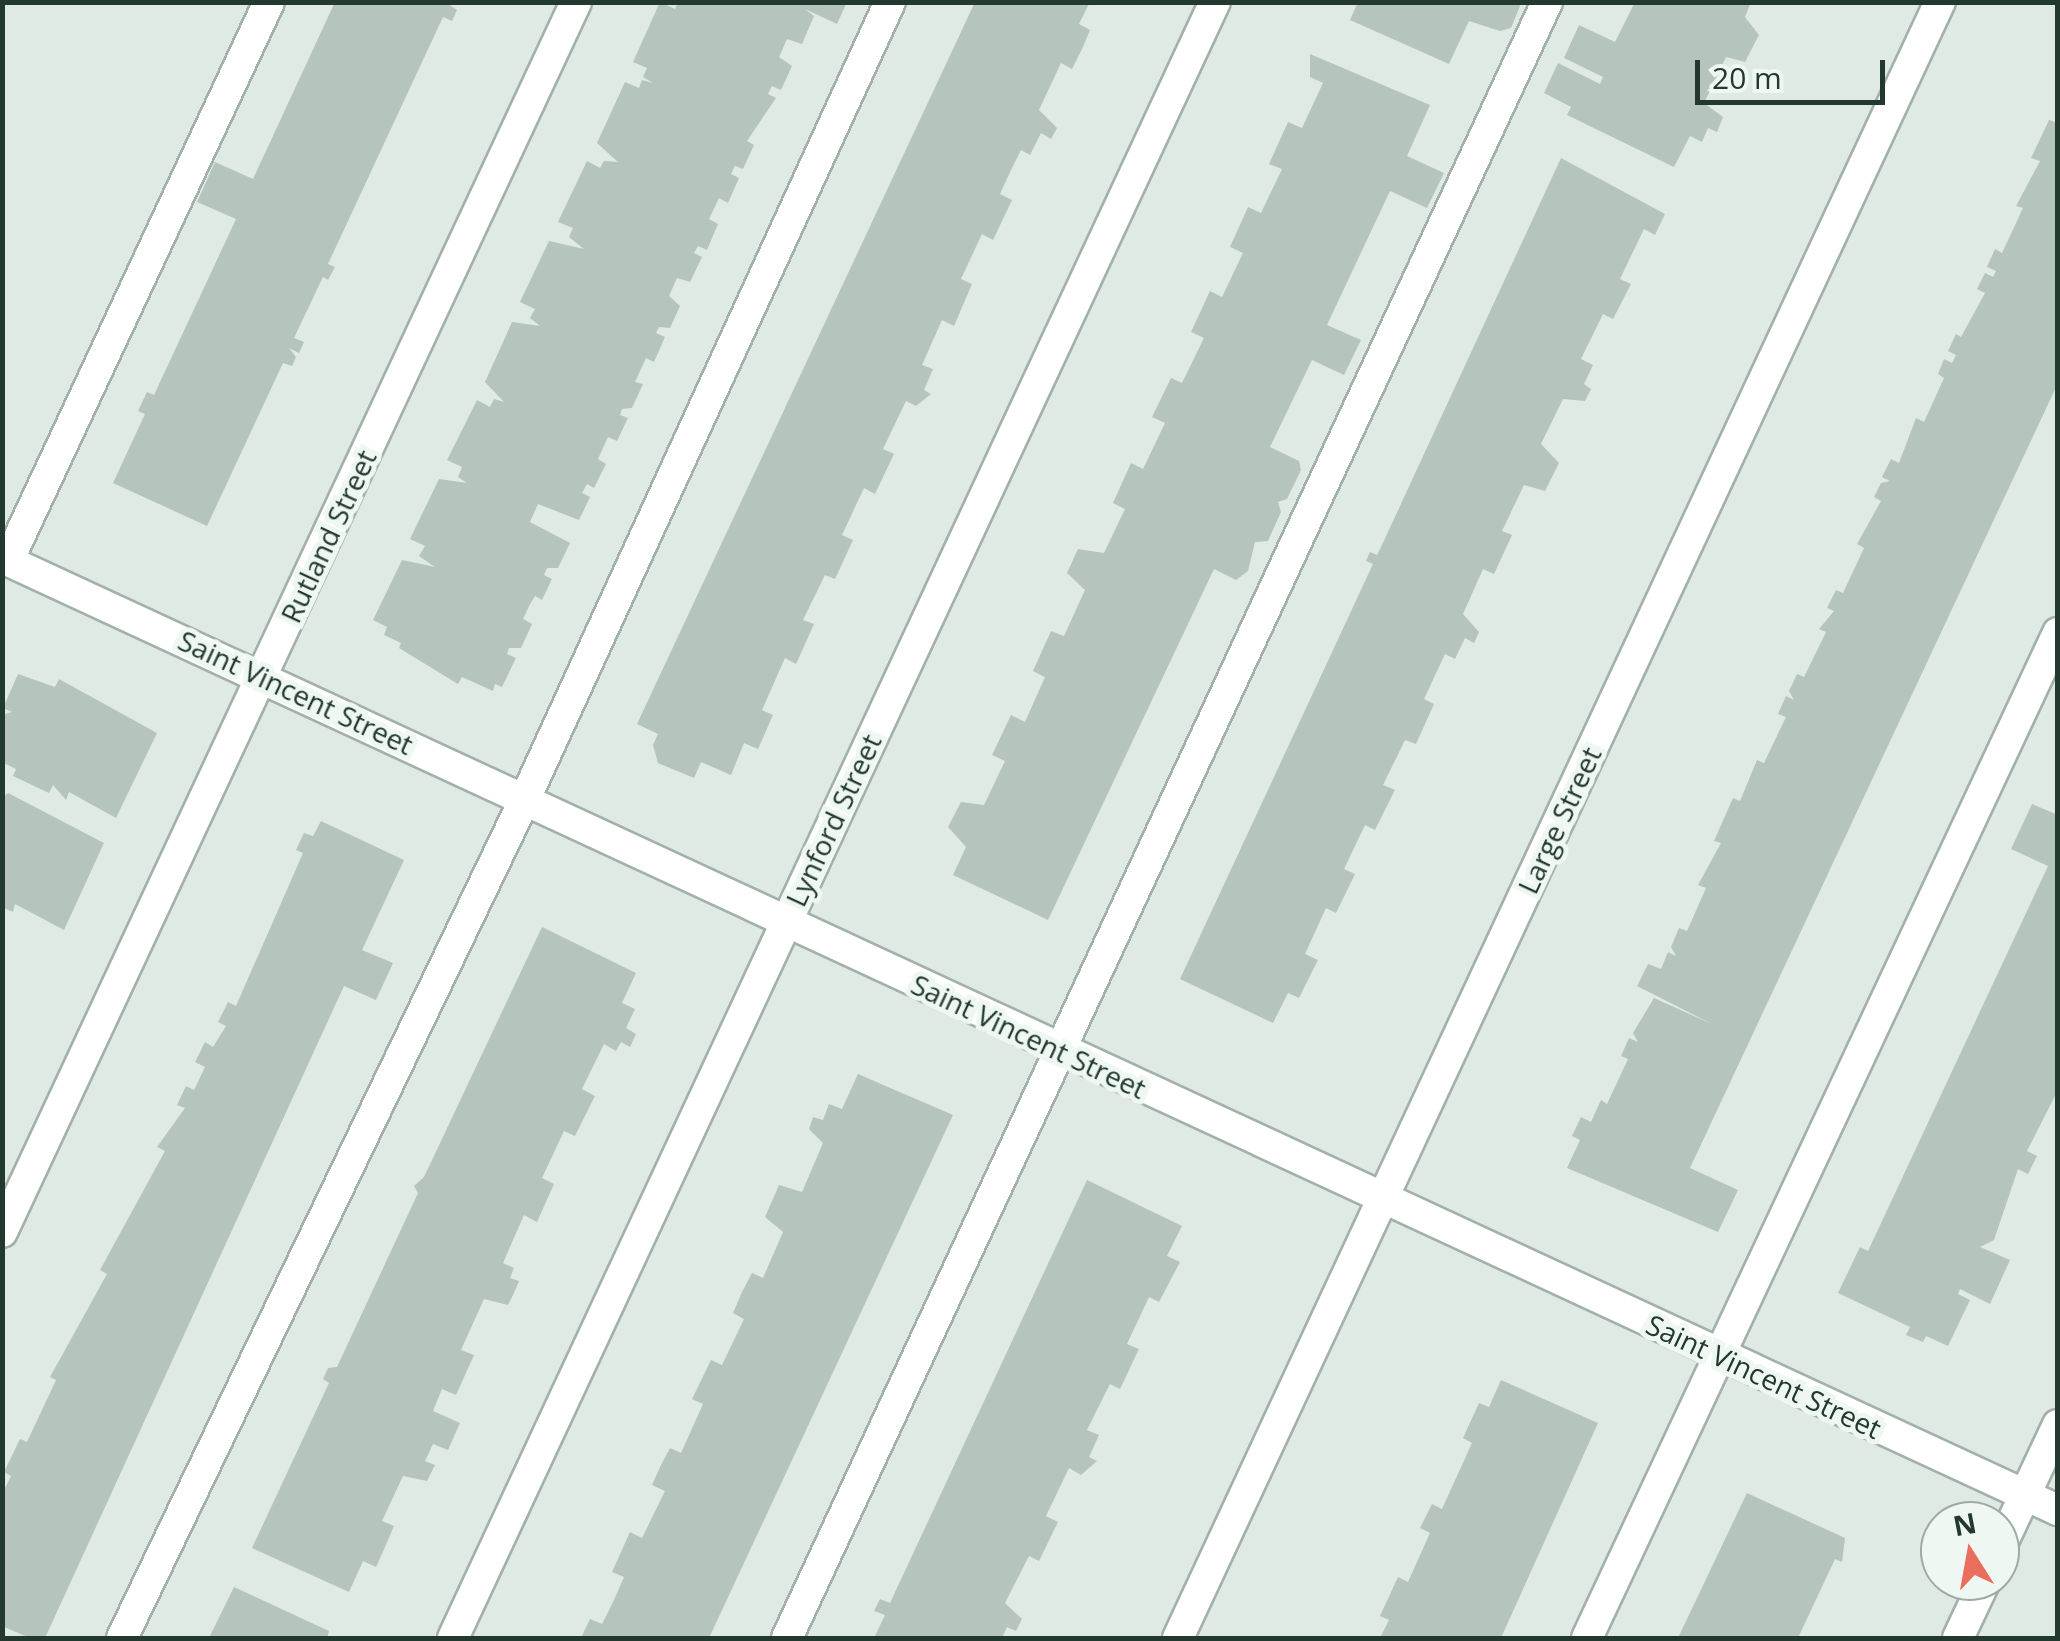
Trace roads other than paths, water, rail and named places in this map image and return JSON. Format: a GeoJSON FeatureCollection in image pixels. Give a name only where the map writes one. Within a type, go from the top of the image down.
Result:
{"type":"FeatureCollection","features":[{"type":"Feature","properties":{"kind":"street"},"geometry":{"type":"LineString","coordinates":[[5,559],[270,2]]}},
{"type":"Feature","properties":{"kind":"street","name":"Rutland Street"},"geometry":{"type":"LineString","coordinates":[[2,1232],[576,2]]}},
{"type":"Feature","properties":{"kind":"street"},"geometry":{"type":"LineString","coordinates":[[122,1638],[524,801],[890,2]]}},
{"type":"Feature","properties":{"kind":"street","name":"Lynford Street"},"geometry":{"type":"LineString","coordinates":[[454,1638],[1214,2]]}},
{"type":"Feature","properties":{"kind":"street"},"geometry":{"type":"LineString","coordinates":[[786,1638],[1547,2]]}},
{"type":"Feature","properties":{"kind":"street","name":"Large Street"},"geometry":{"type":"LineString","coordinates":[[1178,1638],[1940,2]]}},
{"type":"Feature","properties":{"kind":"street","name":"Saint Vincent Street"},"geometry":{"type":"LineString","coordinates":[[5,559],[262,673],[784,925],[2058,1510]]}},
{"type":"Feature","properties":{"kind":"street"},"geometry":{"type":"LineString","coordinates":[[1586,1638],[2058,633]]}},
{"type":"Feature","properties":{"kind":"street"},"geometry":{"type":"LineString","coordinates":[[2020,1505],[2058,1425]]}},
{"type":"Feature","properties":{"kind":"street"},"geometry":{"type":"LineString","coordinates":[[1958,1638],[1976,1601]]}}]}
